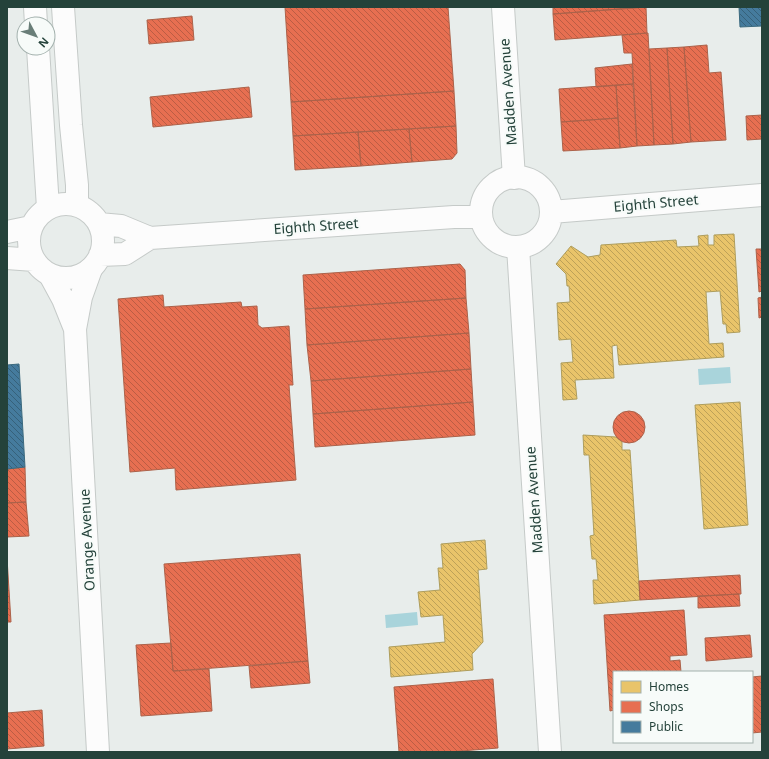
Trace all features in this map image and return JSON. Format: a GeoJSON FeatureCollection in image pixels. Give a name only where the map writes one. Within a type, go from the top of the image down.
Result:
{"type":"FeatureCollection","features":[{"type":"Feature","properties":{"kind":"street"},"geometry":{"type":"LineString","coordinates":[[62,7],[77,185],[77,205]]}},
{"type":"Feature","properties":{"kind":"street","name":"Madden Avenue"},"geometry":{"type":"LineString","coordinates":[[503,7],[514,178]]}},
{"type":"Feature","properties":{"kind":"street"},"geometry":{"type":"LineString","coordinates":[[39,56],[48,208]]}},
{"type":"Feature","properties":{"kind":"street"},"geometry":{"type":"LineString","coordinates":[[44,126],[71,125]]}},
{"type":"Feature","properties":{"kind":"street"},"geometry":{"type":"LineString","coordinates":[[514,178],[525,179],[535,183],[544,191],[549,201],[551,212],[545,232],[538,240],[528,245],[508,247],[490,236],[484,227],[481,217],[482,205],[486,195],[493,186],[503,180],[514,178]]}},
{"type":"Feature","properties":{"kind":"street","name":"Eighth Street"},"geometry":{"type":"LineString","coordinates":[[551,212],[762,195]]}},
{"type":"Feature","properties":{"kind":"street"},"geometry":{"type":"LineString","coordinates":[[67,203],[77,205],[86,209],[94,216],[99,224],[103,234],[103,245],[96,262],[82,275],[71,278],[60,278],[50,275],[41,269],[34,260],[29,249],[31,227],[38,216],[48,208],[57,204],[67,203]]}},
{"type":"Feature","properties":{"kind":"street","name":"Eighth Street"},"geometry":{"type":"LineString","coordinates":[[99,224],[121,226],[150,238],[454,217],[481,217]]}},
{"type":"Feature","properties":{"kind":"street"},"geometry":{"type":"LineString","coordinates":[[7,232],[31,227]]}},
{"type":"Feature","properties":{"kind":"street","name":"Eighth Street"},"geometry":{"type":"LineString","coordinates":[[96,262],[125,254],[150,238]]}},
{"type":"Feature","properties":{"kind":"street","name":"Madden Avenue"},"geometry":{"type":"LineString","coordinates":[[518,247],[550,752]]}},
{"type":"Feature","properties":{"kind":"street"},"geometry":{"type":"LineString","coordinates":[[7,258],[34,260]]}},
{"type":"Feature","properties":{"kind":"street","name":"Orange Avenue"},"geometry":{"type":"LineString","coordinates":[[96,262],[81,297],[75,329],[98,752]]}},
{"type":"Feature","properties":{"kind":"street","name":"Orange Avenue"},"geometry":{"type":"LineString","coordinates":[[50,275],[63,299],[75,329]]}},
{"type":"Feature","properties":{"kind":"water"},"geometry":{"type":"Polygon","coordinates":[[[730,367],[731,383],[699,385],[698,369],[730,367]]]}},
{"type":"Feature","properties":{"kind":"water"},"geometry":{"type":"Polygon","coordinates":[[[417,612],[418,625],[386,628],[385,615],[417,612]]]}},
{"type":"Feature","properties":{"kind":"building: Homes"},"geometry":{"type":"Polygon","coordinates":[[[734,234],[740,332],[727,333],[726,324],[723,324],[720,291],[706,292],[709,344],[723,343],[724,357],[619,365],[617,345],[612,346],[614,378],[575,380],[577,399],[563,400],[561,363],[573,362],[571,339],[559,340],[557,303],[570,302],[569,286],[567,286],[566,274],[556,264],[571,246],[588,257],[600,255],[601,245],[676,240],[677,247],[699,246],[698,236],[708,235],[708,245],[714,245],[714,235],[734,234]]]}},
{"type":"Feature","properties":{"kind":"building: Homes"},"geometry":{"type":"Polygon","coordinates":[[[740,402],[748,525],[704,529],[695,405],[740,402]]]}},
{"type":"Feature","properties":{"kind":"building: Homes"},"geometry":{"type":"Polygon","coordinates":[[[583,435],[616,437],[622,442],[622,450],[630,450],[640,600],[594,604],[593,580],[598,580],[596,559],[592,559],[590,536],[594,535],[589,455],[584,455],[583,435]]]}},
{"type":"Feature","properties":{"kind":"building: Homes"},"geometry":{"type":"Polygon","coordinates":[[[485,540],[487,569],[478,570],[483,642],[472,654],[473,670],[391,677],[389,647],[445,642],[443,615],[421,617],[418,592],[440,590],[438,568],[443,568],[441,544],[485,540]]]}},
{"type":"Feature","properties":{"kind":"building: Shops"},"geometry":{"type":"Polygon","coordinates":[[[285,7],[448,7],[454,91],[291,102],[285,7]]]}},
{"type":"Feature","properties":{"kind":"building: Shops"},"geometry":{"type":"Polygon","coordinates":[[[553,7],[647,7],[553,14],[553,7]]]}},
{"type":"Feature","properties":{"kind":"building: Shops"},"geometry":{"type":"Polygon","coordinates":[[[646,7],[647,33],[555,40],[553,14],[646,7]]]}},
{"type":"Feature","properties":{"kind":"building: Shops"},"geometry":{"type":"Polygon","coordinates":[[[192,16],[194,40],[149,44],[147,20],[192,16]]]}},
{"type":"Feature","properties":{"kind":"building: Shops"},"geometry":{"type":"Polygon","coordinates":[[[648,33],[654,145],[637,146],[632,53],[624,53],[622,35],[648,33]]]}},
{"type":"Feature","properties":{"kind":"building: Shops"},"geometry":{"type":"Polygon","coordinates":[[[707,45],[709,73],[721,72],[726,140],[691,142],[684,47],[707,45]]]}},
{"type":"Feature","properties":{"kind":"building: Shops"},"geometry":{"type":"Polygon","coordinates":[[[684,47],[691,142],[673,144],[667,48],[684,47]]]}},
{"type":"Feature","properties":{"kind":"building: Shops"},"geometry":{"type":"Polygon","coordinates":[[[667,48],[673,144],[654,145],[649,49],[667,48]]]}},
{"type":"Feature","properties":{"kind":"building: Shops"},"geometry":{"type":"Polygon","coordinates":[[[632,64],[633,84],[596,87],[595,68],[632,64]]]}},
{"type":"Feature","properties":{"kind":"building: Shops"},"geometry":{"type":"Polygon","coordinates":[[[633,84],[637,146],[620,148],[616,85],[633,84]]]}},
{"type":"Feature","properties":{"kind":"building: Shops"},"geometry":{"type":"Polygon","coordinates":[[[616,85],[618,118],[561,122],[559,89],[616,85]]]}},
{"type":"Feature","properties":{"kind":"building: Shops"},"geometry":{"type":"Polygon","coordinates":[[[249,87],[252,117],[153,127],[150,97],[249,87]]]}},
{"type":"Feature","properties":{"kind":"building: Shops"},"geometry":{"type":"Polygon","coordinates":[[[454,91],[456,126],[293,136],[291,102],[454,91]]]}},
{"type":"Feature","properties":{"kind":"building: Shops"},"geometry":{"type":"Polygon","coordinates":[[[762,115],[762,139],[747,140],[746,116],[762,115]]]}},
{"type":"Feature","properties":{"kind":"building: Shops"},"geometry":{"type":"Polygon","coordinates":[[[618,118],[620,148],[563,151],[561,122],[618,118]]]}},
{"type":"Feature","properties":{"kind":"building: Shops"},"geometry":{"type":"Polygon","coordinates":[[[456,126],[457,153],[452,159],[412,162],[409,129],[456,126]]]}},
{"type":"Feature","properties":{"kind":"building: Shops"},"geometry":{"type":"Polygon","coordinates":[[[409,129],[412,162],[361,166],[358,132],[409,129]]]}},
{"type":"Feature","properties":{"kind":"building: Shops"},"geometry":{"type":"Polygon","coordinates":[[[358,132],[361,166],[295,170],[293,136],[358,132]]]}},
{"type":"Feature","properties":{"kind":"building: Shops"},"geometry":{"type":"Polygon","coordinates":[[[756,249],[762,249],[762,291],[759,292],[756,249]]]}},
{"type":"Feature","properties":{"kind":"building: Shops"},"geometry":{"type":"Polygon","coordinates":[[[460,264],[465,270],[466,298],[305,309],[303,275],[460,264]]]}},
{"type":"Feature","properties":{"kind":"building: Shops"},"geometry":{"type":"Polygon","coordinates":[[[163,295],[164,307],[241,302],[242,307],[257,306],[258,325],[262,328],[289,326],[293,385],[289,385],[296,480],[176,490],[175,468],[130,472],[118,299],[163,295]]]}},
{"type":"Feature","properties":{"kind":"building: Shops"},"geometry":{"type":"Polygon","coordinates":[[[762,297],[762,317],[759,318],[758,298],[762,297]]]}},
{"type":"Feature","properties":{"kind":"building: Shops"},"geometry":{"type":"Polygon","coordinates":[[[466,298],[469,333],[307,345],[305,309],[466,298]]]}},
{"type":"Feature","properties":{"kind":"building: Shops"},"geometry":{"type":"Polygon","coordinates":[[[469,333],[471,369],[311,381],[307,345],[469,333]]]}},
{"type":"Feature","properties":{"kind":"building: Shops"},"geometry":{"type":"Polygon","coordinates":[[[471,369],[473,402],[313,414],[311,381],[471,369]]]}},
{"type":"Feature","properties":{"kind":"building: Shops"},"geometry":{"type":"Polygon","coordinates":[[[473,402],[475,435],[315,447],[313,414],[473,402]]]}},
{"type":"Feature","properties":{"kind":"building: Shops"},"geometry":{"type":"Polygon","coordinates":[[[629,411],[635,412],[642,418],[645,427],[644,433],[638,440],[629,443],[623,442],[616,436],[613,427],[614,421],[620,414],[629,411]]]}},
{"type":"Feature","properties":{"kind":"building: Shops"},"geometry":{"type":"Polygon","coordinates":[[[25,467],[26,502],[7,503],[7,469],[25,467]]]}},
{"type":"Feature","properties":{"kind":"building: Shops"},"geometry":{"type":"Polygon","coordinates":[[[26,502],[29,536],[7,537],[7,503],[26,502]]]}},
{"type":"Feature","properties":{"kind":"building: Shops"},"geometry":{"type":"Polygon","coordinates":[[[300,554],[308,661],[173,671],[164,564],[300,554]]]}},
{"type":"Feature","properties":{"kind":"building: Shops"},"geometry":{"type":"Polygon","coordinates":[[[7,558],[11,622],[7,622],[7,558]]]}},
{"type":"Feature","properties":{"kind":"building: Shops"},"geometry":{"type":"Polygon","coordinates":[[[740,575],[741,594],[640,600],[639,581],[740,575]]]}},
{"type":"Feature","properties":{"kind":"building: Shops"},"geometry":{"type":"Polygon","coordinates":[[[739,594],[740,606],[698,608],[698,596],[739,594]]]}},
{"type":"Feature","properties":{"kind":"building: Shops"},"geometry":{"type":"Polygon","coordinates":[[[684,610],[687,655],[670,656],[670,661],[680,660],[681,671],[613,671],[613,710],[610,711],[604,615],[684,610]]]}},
{"type":"Feature","properties":{"kind":"building: Shops"},"geometry":{"type":"Polygon","coordinates":[[[750,635],[752,657],[706,661],[705,638],[750,635]]]}},
{"type":"Feature","properties":{"kind":"building: Shops"},"geometry":{"type":"Polygon","coordinates":[[[171,643],[173,671],[209,669],[212,711],[141,716],[136,645],[171,643]]]}},
{"type":"Feature","properties":{"kind":"building: Shops"},"geometry":{"type":"Polygon","coordinates":[[[308,661],[310,683],[251,688],[249,666],[308,661]]]}},
{"type":"Feature","properties":{"kind":"building: Shops"},"geometry":{"type":"Polygon","coordinates":[[[762,676],[762,732],[753,733],[753,677],[762,676]]]}},
{"type":"Feature","properties":{"kind":"building: Shops"},"geometry":{"type":"Polygon","coordinates":[[[493,679],[498,748],[449,752],[399,752],[394,687],[493,679]]]}},
{"type":"Feature","properties":{"kind":"building: Shops"},"geometry":{"type":"Polygon","coordinates":[[[42,710],[44,746],[7,749],[7,713],[42,710]]]}},
{"type":"Feature","properties":{"kind":"building: Public"},"geometry":{"type":"Polygon","coordinates":[[[739,7],[762,7],[762,26],[740,27],[739,7]]]}},
{"type":"Feature","properties":{"kind":"building: Public"},"geometry":{"type":"Polygon","coordinates":[[[19,364],[25,467],[7,469],[7,365],[19,364]]]}}]}
